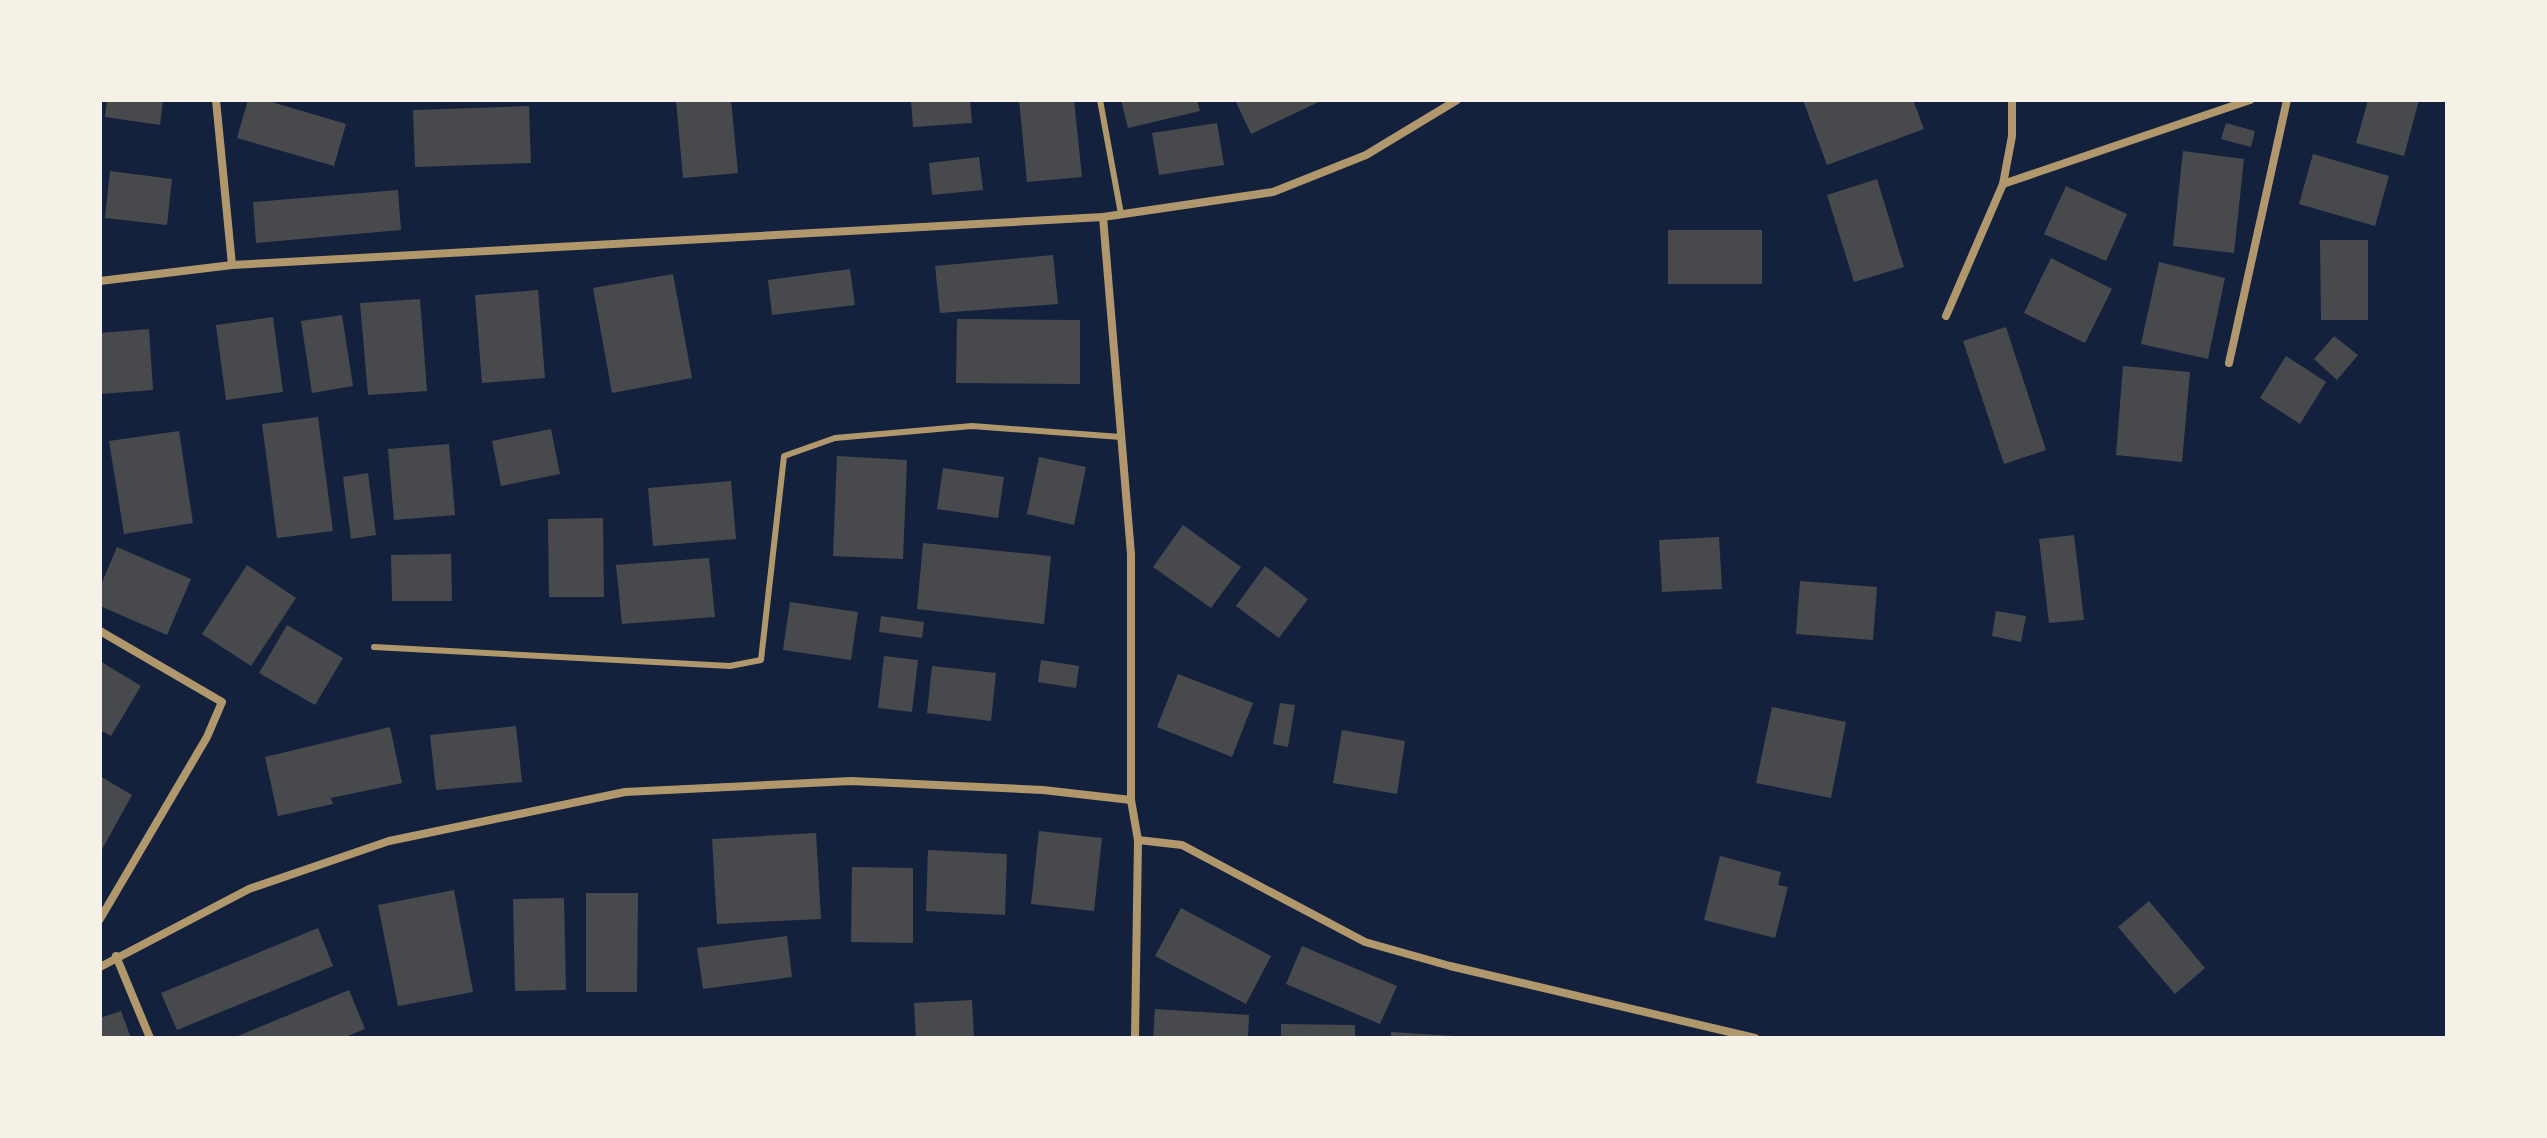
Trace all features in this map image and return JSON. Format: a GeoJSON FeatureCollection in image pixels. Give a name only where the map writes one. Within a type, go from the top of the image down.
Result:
{"type":"FeatureCollection","features":[{"type":"Feature","properties":{"kind":"street"},"geometry":{"type":"LineString","coordinates":[[216,100],[232,265]]}},
{"type":"Feature","properties":{"kind":"street"},"geometry":{"type":"LineString","coordinates":[[100,281],[232,265],[1103,217],[1273,192],[1366,155],[1457,100]]}},
{"type":"Feature","properties":{"kind":"street"},"geometry":{"type":"LineString","coordinates":[[1946,316],[2003,184],[2012,136],[2012,100]]}},
{"type":"Feature","properties":{"kind":"street"},"geometry":{"type":"LineString","coordinates":[[2003,184],[2250,100]]}},
{"type":"Feature","properties":{"kind":"street"},"geometry":{"type":"LineString","coordinates":[[2229,363],[2287,100]]}},
{"type":"Feature","properties":{"kind":"street"},"geometry":{"type":"LineString","coordinates":[[1103,217],[1131,554],[1131,800],[1138,840],[1135,1038]]}},
{"type":"Feature","properties":{"kind":"street"},"geometry":{"type":"LineString","coordinates":[[100,631],[222,702],[207,737],[100,919]]}},
{"type":"Feature","properties":{"kind":"street"},"geometry":{"type":"LineString","coordinates":[[101,965],[249,889],[389,841],[625,792],[851,781],[1043,790],[1131,800]]}},
{"type":"Feature","properties":{"kind":"street"},"geometry":{"type":"LineString","coordinates":[[1138,840],[1182,845],[1365,942],[1450,966],[1755,1038]]}},
{"type":"Feature","properties":{"kind":"street"},"geometry":{"type":"LineString","coordinates":[[116,956],[150,1038]]}},
{"type":"Feature","properties":{"kind":"lane"},"geometry":{"type":"LineString","coordinates":[[1100,100],[1121,214]]}},
{"type":"Feature","properties":{"kind":"lane"},"geometry":{"type":"LineString","coordinates":[[374,647],[730,666],[761,660],[784,456],[835,438],[972,426],[1121,437]]}},
{"type":"Feature","properties":{"kind":"building"},"geometry":{"type":"Polygon","coordinates":[[[107,100],[163,100],[160,125],[105,117],[107,100]]]}},
{"type":"Feature","properties":{"kind":"building"},"geometry":{"type":"Polygon","coordinates":[[[248,100],[265,100],[346,124],[334,166],[237,138],[248,100]]]}},
{"type":"Feature","properties":{"kind":"building"},"geometry":{"type":"Polygon","coordinates":[[[676,100],[731,100],[738,173],[683,178],[676,100]]]}},
{"type":"Feature","properties":{"kind":"building"},"geometry":{"type":"Polygon","coordinates":[[[911,100],[970,100],[972,123],[913,127],[911,100]]]}},
{"type":"Feature","properties":{"kind":"building"},"geometry":{"type":"Polygon","coordinates":[[[1019,100],[1074,100],[1082,177],[1027,182],[1019,100]]]}},
{"type":"Feature","properties":{"kind":"building"},"geometry":{"type":"Polygon","coordinates":[[[1121,100],[1197,100],[1200,111],[1128,128],[1121,100]]]}},
{"type":"Feature","properties":{"kind":"building"},"geometry":{"type":"Polygon","coordinates":[[[1235,100],[1323,100],[1251,134],[1235,100]]]}},
{"type":"Feature","properties":{"kind":"building"},"geometry":{"type":"Polygon","coordinates":[[[1803,100],[1913,100],[1924,129],[1827,165],[1803,100]]]}},
{"type":"Feature","properties":{"kind":"building"},"geometry":{"type":"Polygon","coordinates":[[[2368,100],[2419,100],[2404,156],[2356,143],[2368,100]]]}},
{"type":"Feature","properties":{"kind":"building"},"geometry":{"type":"Polygon","coordinates":[[[529,106],[531,163],[415,167],[413,110],[529,106]]]}},
{"type":"Feature","properties":{"kind":"building"},"geometry":{"type":"Polygon","coordinates":[[[1217,123],[1224,165],[1159,175],[1152,133],[1217,123]]]}},
{"type":"Feature","properties":{"kind":"building"},"geometry":{"type":"Polygon","coordinates":[[[2226,123],[2255,131],[2251,147],[2221,139],[2226,123]]]}},
{"type":"Feature","properties":{"kind":"building"},"geometry":{"type":"Polygon","coordinates":[[[2183,151],[2244,159],[2234,253],[2173,246],[2183,151]]]}},
{"type":"Feature","properties":{"kind":"building"},"geometry":{"type":"Polygon","coordinates":[[[2313,154],[2389,176],[2375,226],[2299,204],[2313,154]]]}},
{"type":"Feature","properties":{"kind":"building"},"geometry":{"type":"Polygon","coordinates":[[[979,157],[983,190],[932,195],[929,163],[979,157]]]}},
{"type":"Feature","properties":{"kind":"building"},"geometry":{"type":"Polygon","coordinates":[[[110,171],[172,179],[167,225],[105,218],[110,171]]]}},
{"type":"Feature","properties":{"kind":"building"},"geometry":{"type":"Polygon","coordinates":[[[1877,179],[1904,267],[1854,282],[1827,195],[1877,179]]]}},
{"type":"Feature","properties":{"kind":"building"},"geometry":{"type":"Polygon","coordinates":[[[2066,186],[2127,214],[2106,261],[2044,234],[2066,186]]]}},
{"type":"Feature","properties":{"kind":"building"},"geometry":{"type":"Polygon","coordinates":[[[398,190],[401,230],[256,243],[253,202],[398,190]]]}},
{"type":"Feature","properties":{"kind":"building"},"geometry":{"type":"Polygon","coordinates":[[[1668,230],[1762,230],[1762,284],[1668,284],[1668,230]]]}},
{"type":"Feature","properties":{"kind":"building"},"geometry":{"type":"Polygon","coordinates":[[[2320,240],[2368,240],[2368,320],[2321,320],[2320,240]]]}},
{"type":"Feature","properties":{"kind":"building"},"geometry":{"type":"Polygon","coordinates":[[[1053,255],[1058,304],[940,313],[935,266],[1053,255]]]}},
{"type":"Feature","properties":{"kind":"building"},"geometry":{"type":"Polygon","coordinates":[[[2051,258],[2112,289],[2085,343],[2024,313],[2051,258]]]}},
{"type":"Feature","properties":{"kind":"building"},"geometry":{"type":"Polygon","coordinates":[[[2159,262],[2225,278],[2208,359],[2141,344],[2159,262]]]}},
{"type":"Feature","properties":{"kind":"building"},"geometry":{"type":"Polygon","coordinates":[[[850,269],[855,305],[772,315],[768,280],[850,269]]]}},
{"type":"Feature","properties":{"kind":"building"},"geometry":{"type":"Polygon","coordinates":[[[673,274],[692,378],[612,393],[593,288],[673,274]]]}},
{"type":"Feature","properties":{"kind":"building"},"geometry":{"type":"Polygon","coordinates":[[[538,290],[545,378],[482,383],[475,295],[538,290]]]}},
{"type":"Feature","properties":{"kind":"building"},"geometry":{"type":"Polygon","coordinates":[[[420,299],[427,391],[368,395],[360,303],[420,299]]]}},
{"type":"Feature","properties":{"kind":"building"},"geometry":{"type":"Polygon","coordinates":[[[342,315],[353,386],[312,393],[301,321],[342,315]]]}},
{"type":"Feature","properties":{"kind":"building"},"geometry":{"type":"Polygon","coordinates":[[[273,317],[283,392],[226,400],[216,325],[273,317]]]}},
{"type":"Feature","properties":{"kind":"building"},"geometry":{"type":"Polygon","coordinates":[[[957,319],[1080,320],[1080,384],[956,383],[957,319]]]}},
{"type":"Feature","properties":{"kind":"building"},"geometry":{"type":"Polygon","coordinates":[[[2006,327],[2046,450],[2004,464],[1963,341],[2006,327]]]}},
{"type":"Feature","properties":{"kind":"building"},"geometry":{"type":"Polygon","coordinates":[[[149,329],[153,390],[100,394],[100,333],[149,329]]]}},
{"type":"Feature","properties":{"kind":"building"},"geometry":{"type":"Polygon","coordinates":[[[2334,336],[2358,355],[2337,380],[2314,359],[2334,336]]]}},
{"type":"Feature","properties":{"kind":"building"},"geometry":{"type":"Polygon","coordinates":[[[2286,356],[2326,382],[2300,424],[2260,398],[2286,356]]]}},
{"type":"Feature","properties":{"kind":"building"},"geometry":{"type":"Polygon","coordinates":[[[2123,366],[2190,372],[2182,462],[2116,455],[2123,366]]]}},
{"type":"Feature","properties":{"kind":"building"},"geometry":{"type":"Polygon","coordinates":[[[318,417],[333,531],[277,538],[262,424],[318,417]]]}},
{"type":"Feature","properties":{"kind":"building"},"geometry":{"type":"Polygon","coordinates":[[[551,429],[560,474],[501,486],[492,441],[551,429]]]}},
{"type":"Feature","properties":{"kind":"building"},"geometry":{"type":"Polygon","coordinates":[[[179,431],[193,523],[124,534],[109,441],[179,431]]]}},
{"type":"Feature","properties":{"kind":"building"},"geometry":{"type":"Polygon","coordinates":[[[449,444],[455,515],[394,520],[388,449],[449,444]]]}},
{"type":"Feature","properties":{"kind":"building"},"geometry":{"type":"Polygon","coordinates":[[[837,456],[907,460],[903,559],[833,556],[837,456]]]}},
{"type":"Feature","properties":{"kind":"building"},"geometry":{"type":"Polygon","coordinates":[[[1039,457],[1086,467],[1074,525],[1027,514],[1039,457]]]}},
{"type":"Feature","properties":{"kind":"building"},"geometry":{"type":"Polygon","coordinates":[[[943,468],[1004,477],[998,518],[937,509],[943,468]]]}},
{"type":"Feature","properties":{"kind":"building"},"geometry":{"type":"Polygon","coordinates":[[[368,473],[376,535],[351,539],[343,477],[368,473]]]}},
{"type":"Feature","properties":{"kind":"building"},"geometry":{"type":"Polygon","coordinates":[[[731,481],[736,539],[653,546],[648,488],[731,481]]]}},
{"type":"Feature","properties":{"kind":"building"},"geometry":{"type":"Polygon","coordinates":[[[603,518],[604,597],[549,597],[548,519],[603,518]]]}},
{"type":"Feature","properties":{"kind":"building"},"geometry":{"type":"Polygon","coordinates":[[[1183,525],[1241,567],[1211,608],[1153,567],[1183,525]]]}},
{"type":"Feature","properties":{"kind":"building"},"geometry":{"type":"Polygon","coordinates":[[[2074,535],[2084,620],[2049,623],[2039,539],[2074,535]]]}},
{"type":"Feature","properties":{"kind":"building"},"geometry":{"type":"Polygon","coordinates":[[[1719,537],[1722,589],[1662,592],[1659,540],[1719,537]]]}},
{"type":"Feature","properties":{"kind":"building"},"geometry":{"type":"Polygon","coordinates":[[[923,543],[1051,556],[1044,624],[917,609],[923,543]]]}},
{"type":"Feature","properties":{"kind":"building"},"geometry":{"type":"Polygon","coordinates":[[[117,547],[191,579],[167,635],[100,606],[100,587],[117,547]]]}},
{"type":"Feature","properties":{"kind":"building"},"geometry":{"type":"Polygon","coordinates":[[[451,554],[452,601],[392,601],[391,555],[451,554]]]}},
{"type":"Feature","properties":{"kind":"building"},"geometry":{"type":"Polygon","coordinates":[[[709,558],[715,617],[622,624],[616,565],[709,558]]]}},
{"type":"Feature","properties":{"kind":"building"},"geometry":{"type":"Polygon","coordinates":[[[247,565],[296,598],[251,666],[202,634],[247,565]]]}},
{"type":"Feature","properties":{"kind":"building"},"geometry":{"type":"Polygon","coordinates":[[[1265,566],[1308,599],[1279,638],[1236,606],[1265,566]]]}},
{"type":"Feature","properties":{"kind":"building"},"geometry":{"type":"Polygon","coordinates":[[[1800,581],[1877,587],[1873,640],[1796,634],[1800,581]]]}},
{"type":"Feature","properties":{"kind":"building"},"geometry":{"type":"Polygon","coordinates":[[[790,602],[858,612],[851,660],[783,650],[790,602]]]}},
{"type":"Feature","properties":{"kind":"building"},"geometry":{"type":"Polygon","coordinates":[[[1996,611],[2026,616],[2021,642],[1992,636],[1996,611]]]}},
{"type":"Feature","properties":{"kind":"building"},"geometry":{"type":"Polygon","coordinates":[[[881,616],[924,622],[922,638],[879,632],[881,616]]]}},
{"type":"Feature","properties":{"kind":"building"},"geometry":{"type":"Polygon","coordinates":[[[287,625],[343,658],[315,705],[259,673],[287,625]]]}},
{"type":"Feature","properties":{"kind":"building"},"geometry":{"type":"Polygon","coordinates":[[[884,656],[918,660],[912,712],[878,708],[884,656]]]}},
{"type":"Feature","properties":{"kind":"building"},"geometry":{"type":"Polygon","coordinates":[[[1041,660],[1079,666],[1076,688],[1038,682],[1041,660]]]}},
{"type":"Feature","properties":{"kind":"building"},"geometry":{"type":"Polygon","coordinates":[[[100,661],[141,686],[111,736],[100,730],[100,661]]]}},
{"type":"Feature","properties":{"kind":"building"},"geometry":{"type":"Polygon","coordinates":[[[932,666],[996,673],[991,721],[927,713],[932,666]]]}},
{"type":"Feature","properties":{"kind":"building"},"geometry":{"type":"Polygon","coordinates":[[[1178,674],[1253,703],[1232,757],[1157,727],[1178,674]]]}},
{"type":"Feature","properties":{"kind":"building"},"geometry":{"type":"Polygon","coordinates":[[[1280,703],[1295,705],[1288,747],[1273,744],[1280,703]]]}},
{"type":"Feature","properties":{"kind":"building"},"geometry":{"type":"Polygon","coordinates":[[[1772,707],[1846,722],[1831,798],[1756,783],[1772,707]]]}},
{"type":"Feature","properties":{"kind":"building"},"geometry":{"type":"Polygon","coordinates":[[[516,726],[522,782],[436,790],[430,735],[516,726]]]}},
{"type":"Feature","properties":{"kind":"building"},"geometry":{"type":"Polygon","coordinates":[[[390,727],[402,783],[331,798],[333,804],[278,816],[265,757],[390,727]]]}},
{"type":"Feature","properties":{"kind":"building"},"geometry":{"type":"Polygon","coordinates":[[[1342,730],[1405,741],[1397,794],[1333,783],[1342,730]]]}},
{"type":"Feature","properties":{"kind":"building"},"geometry":{"type":"Polygon","coordinates":[[[100,776],[132,795],[100,853],[100,776]]]}},
{"type":"Feature","properties":{"kind":"building"},"geometry":{"type":"Polygon","coordinates":[[[1039,831],[1102,838],[1094,911],[1031,904],[1039,831]]]}},
{"type":"Feature","properties":{"kind":"building"},"geometry":{"type":"Polygon","coordinates":[[[816,833],[821,919],[717,924],[712,839],[816,833]]]}},
{"type":"Feature","properties":{"kind":"building"},"geometry":{"type":"Polygon","coordinates":[[[928,850],[1007,854],[1005,915],[926,911],[928,850]]]}},
{"type":"Feature","properties":{"kind":"building"},"geometry":{"type":"Polygon","coordinates":[[[1720,856],[1781,872],[1778,885],[1788,887],[1775,938],[1704,920],[1720,856]]]}},
{"type":"Feature","properties":{"kind":"building"},"geometry":{"type":"Polygon","coordinates":[[[852,867],[913,868],[913,943],[851,942],[852,867]]]}},
{"type":"Feature","properties":{"kind":"building"},"geometry":{"type":"Polygon","coordinates":[[[454,890],[473,992],[398,1006],[378,905],[454,890]]]}},
{"type":"Feature","properties":{"kind":"building"},"geometry":{"type":"Polygon","coordinates":[[[586,893],[638,893],[637,992],[586,992],[586,893]]]}},
{"type":"Feature","properties":{"kind":"building"},"geometry":{"type":"Polygon","coordinates":[[[564,898],[566,990],[515,991],[513,899],[564,898]]]}},
{"type":"Feature","properties":{"kind":"building"},"geometry":{"type":"Polygon","coordinates":[[[2149,901],[2205,968],[2175,994],[2118,927],[2149,901]]]}},
{"type":"Feature","properties":{"kind":"building"},"geometry":{"type":"Polygon","coordinates":[[[1181,908],[1271,956],[1246,1004],[1155,956],[1181,908]]]}},
{"type":"Feature","properties":{"kind":"building"},"geometry":{"type":"Polygon","coordinates":[[[318,928],[333,966],[177,1030],[161,993],[318,928]]]}},
{"type":"Feature","properties":{"kind":"building"},"geometry":{"type":"Polygon","coordinates":[[[787,936],[792,977],[703,989],[697,948],[787,936]]]}},
{"type":"Feature","properties":{"kind":"building"},"geometry":{"type":"Polygon","coordinates":[[[1302,946],[1397,986],[1380,1024],[1286,984],[1302,946]]]}},
{"type":"Feature","properties":{"kind":"building"},"geometry":{"type":"Polygon","coordinates":[[[349,990],[365,1029],[343,1038],[233,1038],[349,990]]]}},
{"type":"Feature","properties":{"kind":"building"},"geometry":{"type":"Polygon","coordinates":[[[972,1000],[974,1038],[916,1038],[914,1003],[972,1000]]]}},
{"type":"Feature","properties":{"kind":"building"},"geometry":{"type":"Polygon","coordinates":[[[1155,1009],[1249,1015],[1248,1038],[1153,1038],[1155,1009]]]}},
{"type":"Feature","properties":{"kind":"building"},"geometry":{"type":"Polygon","coordinates":[[[121,1011],[131,1038],[100,1038],[100,1018],[121,1011]]]}},
{"type":"Feature","properties":{"kind":"building"},"geometry":{"type":"Polygon","coordinates":[[[1281,1024],[1355,1025],[1355,1038],[1281,1038],[1281,1024]]]}},
{"type":"Feature","properties":{"kind":"building"},"geometry":{"type":"Polygon","coordinates":[[[1391,1032],[1455,1036],[1455,1038],[1391,1038],[1391,1032]]]}}]}
